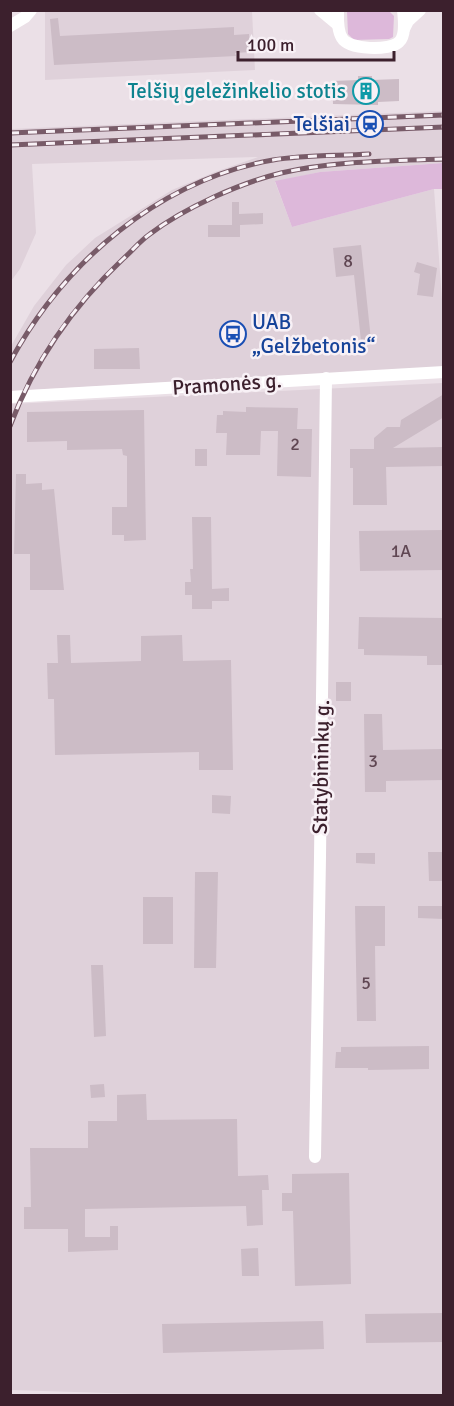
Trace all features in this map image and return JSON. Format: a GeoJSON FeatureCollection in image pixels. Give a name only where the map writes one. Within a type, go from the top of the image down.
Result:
{"type":"FeatureCollection","features":[{"type":"Feature","properties":{"kind":"street"},"geometry":{"type":"LineString","coordinates":[[10,26],[25,18],[30,10]]}},
{"type":"Feature","properties":{"kind":"street"},"geometry":{"type":"LineString","coordinates":[[320,10],[338,25]]}},
{"type":"Feature","properties":{"kind":"street"},"geometry":{"type":"LineString","coordinates":[[338,10],[341,37],[356,48],[397,44],[401,41],[408,21],[420,10]]}},
{"type":"Feature","properties":{"kind":"street"},"geometry":{"type":"LineString","coordinates":[[403,10],[404,29]]}},
{"type":"Feature","properties":{"kind":"street","name":"Pramonės g."},"geometry":{"type":"LineString","coordinates":[[10,397],[444,372]]}},
{"type":"Feature","properties":{"kind":"street","name":"Statybininkų g."},"geometry":{"type":"LineString","coordinates":[[315,1157],[326,378]]}},
{"type":"Feature","properties":{"kind":"shaded area"},"geometry":{"type":"Polygon","coordinates":[[[45,11],[252,11],[255,70],[45,80],[45,11]]]}},
{"type":"Feature","properties":{"kind":"shaded area"},"geometry":{"type":"Polygon","coordinates":[[[347,11],[389,11],[394,16],[393,37],[354,40],[348,34],[347,11]]]}},
{"type":"Feature","properties":{"kind":"shaded area"},"geometry":{"type":"Polygon","coordinates":[[[443,111],[443,163],[320,172],[275,182],[292,227],[434,189],[443,313],[443,367],[11,391],[11,346],[34,306],[66,265],[95,238],[172,190],[258,157],[32,164],[36,233],[20,269],[11,281],[11,129],[443,111]]]}},
{"type":"Feature","properties":{"kind":"shaded area"},"geometry":{"type":"Polygon","coordinates":[[[443,163],[443,189],[434,189],[292,227],[275,181],[320,172],[443,163]]]}},
{"type":"Feature","properties":{"kind":"shaded area"},"geometry":{"type":"Polygon","coordinates":[[[443,383],[443,1395],[203,1396],[11,1390],[11,404],[443,383]]]}},
{"type":"Feature","properties":{"kind":"building"},"geometry":{"type":"Polygon","coordinates":[[[58,18],[60,36],[234,27],[234,35],[249,34],[250,52],[235,53],[236,56],[54,65],[50,19],[58,18]]]}},
{"type":"Feature","properties":{"kind":"building","name":"Telšių geležinkelio stotis"},"geometry":{"type":"Polygon","coordinates":[[[358,76],[372,76],[372,80],[399,79],[399,101],[378,102],[378,105],[333,104],[332,81],[358,80],[358,76]]]}},
{"type":"Feature","properties":{"kind":"building"},"geometry":{"type":"Polygon","coordinates":[[[232,202],[239,202],[239,214],[263,213],[263,224],[240,225],[240,237],[208,237],[208,225],[232,225],[232,202]]]}},
{"type":"Feature","properties":{"kind":"building"},"geometry":{"type":"Polygon","coordinates":[[[361,245],[371,340],[361,341],[354,275],[336,277],[333,248],[361,245]]]}},
{"type":"Feature","properties":{"kind":"building"},"geometry":{"type":"Polygon","coordinates":[[[417,262],[437,268],[433,297],[417,295],[420,274],[414,272],[417,262]]]}},
{"type":"Feature","properties":{"kind":"building"},"geometry":{"type":"Polygon","coordinates":[[[139,348],[140,369],[94,369],[94,349],[139,348]]]}},
{"type":"Feature","properties":{"kind":"building"},"geometry":{"type":"Polygon","coordinates":[[[444,394],[444,417],[393,448],[444,447],[444,466],[386,467],[387,505],[353,505],[353,468],[350,468],[350,449],[374,449],[374,438],[387,427],[400,427],[401,420],[444,394]]]}},
{"type":"Feature","properties":{"kind":"building"},"geometry":{"type":"Polygon","coordinates":[[[246,407],[298,408],[297,429],[312,429],[311,477],[277,476],[278,431],[261,431],[260,455],[226,455],[227,433],[216,433],[217,415],[223,415],[223,411],[246,412],[246,407]]]}},
{"type":"Feature","properties":{"kind":"building"},"geometry":{"type":"Polygon","coordinates":[[[144,410],[146,540],[124,541],[124,535],[112,535],[112,507],[127,507],[127,456],[123,455],[122,449],[67,450],[67,441],[27,442],[27,412],[144,410]]]}},
{"type":"Feature","properties":{"kind":"building"},"geometry":{"type":"Polygon","coordinates":[[[195,449],[207,449],[207,466],[195,466],[195,449]]]}},
{"type":"Feature","properties":{"kind":"building"},"geometry":{"type":"Polygon","coordinates":[[[16,474],[26,474],[26,484],[42,483],[42,490],[54,489],[64,590],[30,590],[30,554],[14,554],[16,474]]]}},
{"type":"Feature","properties":{"kind":"building"},"geometry":{"type":"Polygon","coordinates":[[[192,517],[211,517],[212,589],[229,588],[229,601],[212,601],[212,609],[192,609],[192,595],[185,595],[185,582],[191,582],[190,569],[193,569],[192,517]]]}},
{"type":"Feature","properties":{"kind":"building"},"geometry":{"type":"Polygon","coordinates":[[[444,530],[444,570],[360,571],[359,531],[444,530]]]}},
{"type":"Feature","properties":{"kind":"building"},"geometry":{"type":"Polygon","coordinates":[[[359,617],[444,618],[444,665],[427,665],[427,656],[364,655],[364,649],[358,649],[359,617]]]}},
{"type":"Feature","properties":{"kind":"building"},"geometry":{"type":"Polygon","coordinates":[[[57,635],[70,635],[71,663],[141,661],[141,636],[182,635],[183,661],[231,660],[233,770],[199,770],[199,752],[55,755],[54,699],[48,699],[47,663],[58,663],[57,635]]]}},
{"type":"Feature","properties":{"kind":"building"},"geometry":{"type":"Polygon","coordinates":[[[336,682],[351,682],[351,701],[336,701],[336,682]]]}},
{"type":"Feature","properties":{"kind":"building"},"geometry":{"type":"Polygon","coordinates":[[[364,714],[382,714],[383,750],[444,749],[444,780],[386,781],[386,792],[365,792],[364,714]]]}},
{"type":"Feature","properties":{"kind":"building"},"geometry":{"type":"Polygon","coordinates":[[[212,795],[231,796],[230,814],[212,813],[212,795]]]}},
{"type":"Feature","properties":{"kind":"building"},"geometry":{"type":"Polygon","coordinates":[[[428,852],[444,852],[444,881],[429,881],[428,852]]]}},
{"type":"Feature","properties":{"kind":"building"},"geometry":{"type":"Polygon","coordinates":[[[356,853],[375,853],[375,864],[356,863],[356,853]]]}},
{"type":"Feature","properties":{"kind":"building"},"geometry":{"type":"Polygon","coordinates":[[[195,872],[218,872],[216,968],[194,968],[195,872]]]}},
{"type":"Feature","properties":{"kind":"building"},"geometry":{"type":"Polygon","coordinates":[[[143,897],[173,897],[173,944],[143,944],[143,897]]]}},
{"type":"Feature","properties":{"kind":"building"},"geometry":{"type":"Polygon","coordinates":[[[355,906],[385,906],[385,946],[375,946],[376,1021],[357,1021],[355,906]]]}},
{"type":"Feature","properties":{"kind":"building"},"geometry":{"type":"Polygon","coordinates":[[[418,906],[444,906],[444,919],[418,918],[418,906]]]}},
{"type":"Feature","properties":{"kind":"building"},"geometry":{"type":"Polygon","coordinates":[[[91,965],[103,965],[106,1036],[94,1037],[91,965]]]}},
{"type":"Feature","properties":{"kind":"building"},"geometry":{"type":"Polygon","coordinates":[[[429,1046],[429,1069],[335,1068],[336,1052],[341,1052],[341,1047],[429,1046]]]}},
{"type":"Feature","properties":{"kind":"building"},"geometry":{"type":"Polygon","coordinates":[[[104,1084],[105,1097],[91,1098],[90,1085],[104,1084]]]}},
{"type":"Feature","properties":{"kind":"building"},"geometry":{"type":"Polygon","coordinates":[[[146,1094],[147,1120],[237,1119],[238,1176],[268,1175],[269,1190],[262,1190],[263,1225],[247,1226],[246,1206],[85,1209],[85,1237],[110,1237],[110,1226],[118,1226],[118,1250],[68,1252],[68,1229],[24,1229],[24,1207],[31,1207],[30,1148],[88,1148],[88,1121],[117,1121],[117,1095],[146,1094]]]}},
{"type":"Feature","properties":{"kind":"building"},"geometry":{"type":"Polygon","coordinates":[[[349,1173],[351,1284],[295,1286],[293,1211],[282,1211],[282,1193],[292,1193],[292,1174],[349,1173]]]}},
{"type":"Feature","properties":{"kind":"building"},"geometry":{"type":"Polygon","coordinates":[[[258,1248],[259,1276],[242,1276],[241,1249],[258,1248]]]}},
{"type":"Feature","properties":{"kind":"building"},"geometry":{"type":"Polygon","coordinates":[[[444,1313],[444,1342],[366,1343],[365,1314],[444,1313]]]}},
{"type":"Feature","properties":{"kind":"building"},"geometry":{"type":"Polygon","coordinates":[[[323,1321],[324,1349],[163,1353],[162,1324],[323,1321]]]}},
{"type":"Feature","properties":{"kind":"railway"},"geometry":{"type":"LineString","coordinates":[[10,133],[444,115]]}},
{"type":"Feature","properties":{"kind":"railway"},"geometry":{"type":"LineString","coordinates":[[10,145],[444,127]]}},
{"type":"Feature","properties":{"kind":"railway"},"geometry":{"type":"LineString","coordinates":[[10,362],[32,325],[87,259],[119,231],[154,206],[191,186],[231,170],[273,160],[369,154]]}},
{"type":"Feature","properties":{"kind":"railway"},"geometry":{"type":"LineString","coordinates":[[10,426],[43,357],[71,316],[105,277],[143,240],[164,224],[213,198],[248,183],[281,173],[342,164],[444,159]]}},
{"type":"Feature","properties":{"kind":"place","name":"Telšių geležinkelio stotis"},"geometry":{"type":"Point","coordinates":[366,91]}},
{"type":"Feature","properties":{"kind":"place","name":"Telšiai"},"geometry":{"type":"Point","coordinates":[370,124]}},
{"type":"Feature","properties":{"kind":"place","name":"UAB „Gelžbetonis“"},"geometry":{"type":"Point","coordinates":[233,334]}}]}
